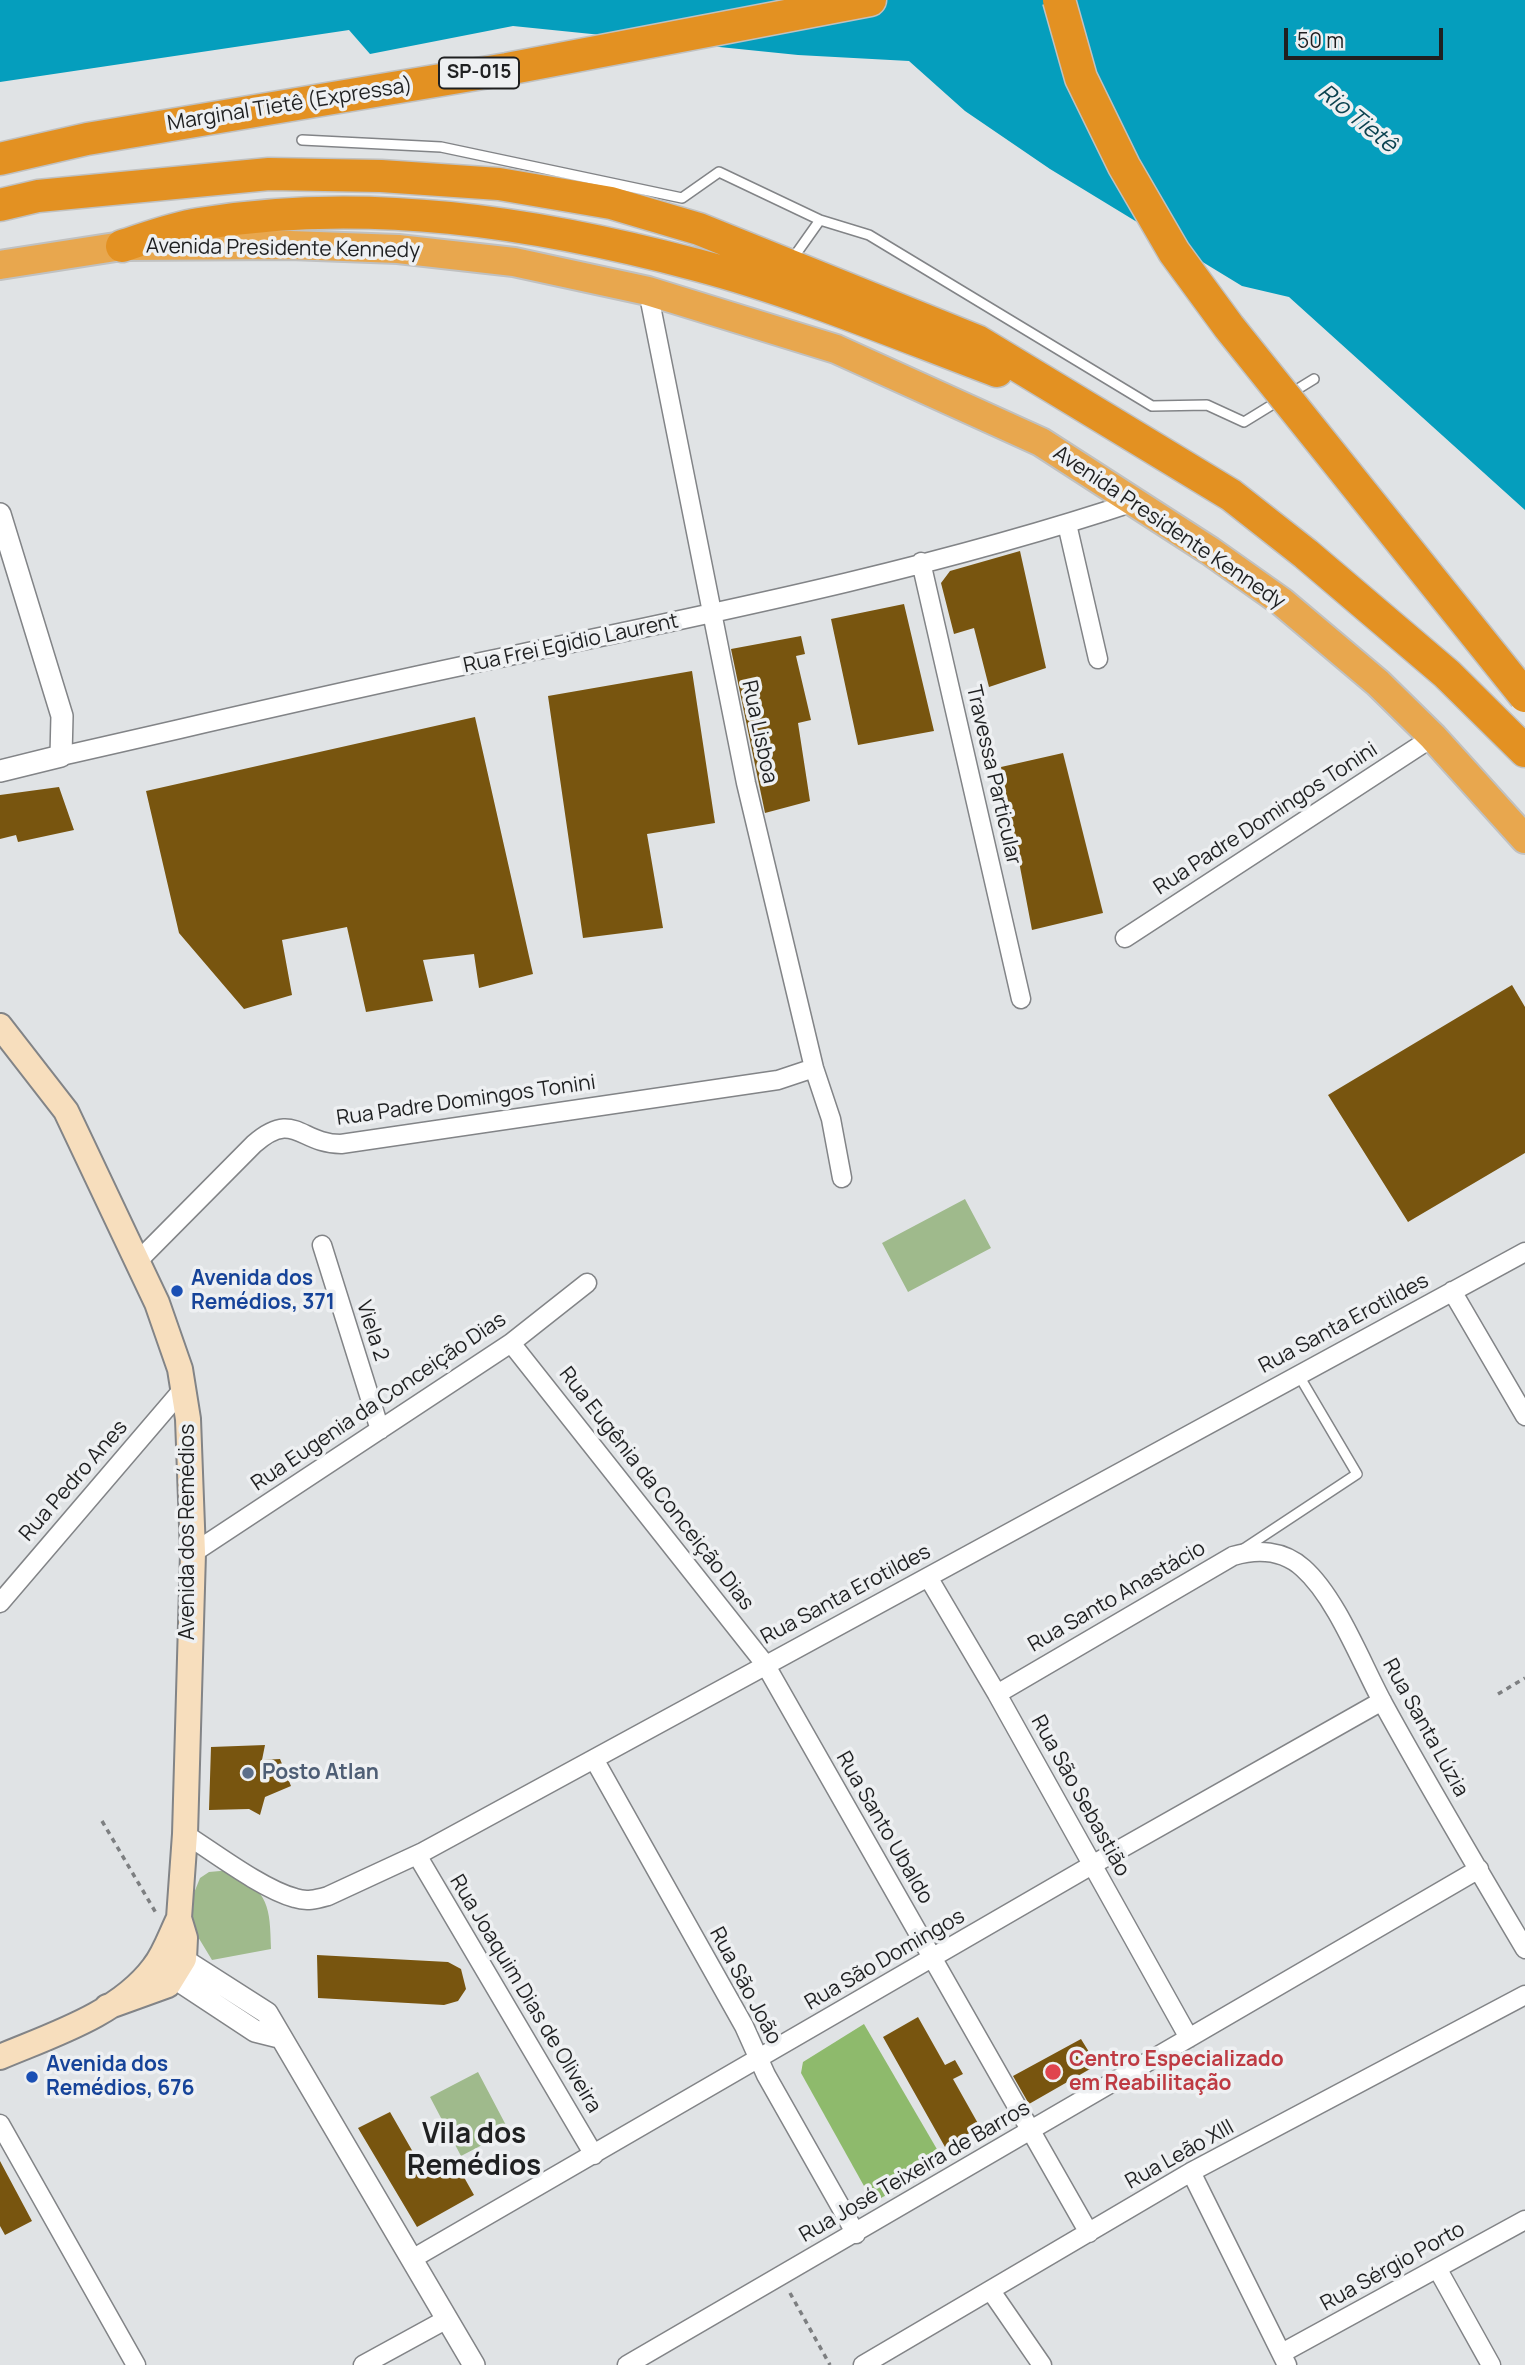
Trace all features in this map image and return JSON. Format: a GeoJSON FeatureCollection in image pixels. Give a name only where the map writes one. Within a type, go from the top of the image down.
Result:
{"type":"FeatureCollection","features":[{"type":"Feature","properties":{"kind":"highway","name":"Marginal Tietê (Expressa)"},"geometry":{"type":"LineString","coordinates":[[0,159],[88,139],[507,69],[870,0]]}},
{"type":"Feature","properties":{"kind":"highway"},"geometry":{"type":"LineString","coordinates":[[1059,0],[1081,78],[1124,166],[1174,251],[1229,327],[1525,696]]}},
{"type":"Feature","properties":{"kind":"highway"},"geometry":{"type":"LineString","coordinates":[[0,205],[38,196],[269,174],[458,180],[611,203],[699,229],[977,341],[1231,495],[1306,554],[1447,674],[1525,751]]}},
{"type":"Feature","properties":{"kind":"highway"},"geometry":{"type":"LineString","coordinates":[[122,246],[196,224],[309,211],[383,211],[493,223],[616,246],[698,265],[791,294],[1071,399]]}},
{"type":"Feature","properties":{"kind":"highway","name":"Avenida Presidente Kennedy"},"geometry":{"type":"LineString","coordinates":[[0,265],[122,246],[290,245],[398,249],[514,262],[648,291],[811,341],[904,378],[1041,442],[1137,501],[1282,602],[1378,684],[1433,737],[1525,839]]}},
{"type":"Feature","properties":{"kind":"main road","name":"Avenida dos Remédios"},"geometry":{"type":"LineString","coordinates":[[0,1026],[66,1111],[157,1303],[180,1369],[189,1427],[193,1553],[185,1834],[171,1951]]}},
{"type":"Feature","properties":{"kind":"main road"},"geometry":{"type":"LineString","coordinates":[[0,2057],[107,2007],[141,1982],[171,1951]]}},
{"type":"Feature","properties":{"kind":"main road"},"geometry":{"type":"LineString","coordinates":[[0,2071],[56,2033]]}},
{"type":"Feature","properties":{"kind":"street","name":"Rua Lisboa"},"geometry":{"type":"LineString","coordinates":[[648,291],[744,771],[814,1068],[831,1119],[842,1178]]}},
{"type":"Feature","properties":{"kind":"street","name":"Rua Frei Egidio Laurent"},"geometry":{"type":"LineString","coordinates":[[0,771],[484,661],[713,614],[1067,524],[1137,501]]}},
{"type":"Feature","properties":{"kind":"street"},"geometry":{"type":"LineString","coordinates":[[0,514],[62,716],[61,756]]}},
{"type":"Feature","properties":{"kind":"street"},"geometry":{"type":"LineString","coordinates":[[1067,524],[1098,659]]}},
{"type":"Feature","properties":{"kind":"street","name":"Travessa Particular"},"geometry":{"type":"LineString","coordinates":[[921,562],[1021,999]]}},
{"type":"Feature","properties":{"kind":"street","name":"Rua Padre Domingos Tonini"},"geometry":{"type":"LineString","coordinates":[[1125,938],[1433,737]]}},
{"type":"Feature","properties":{"kind":"street","name":"Rua Padre Domingos Tonini"},"geometry":{"type":"LineString","coordinates":[[138,1261],[254,1144],[276,1128],[292,1127],[319,1142],[341,1144],[778,1080],[814,1068]]}},
{"type":"Feature","properties":{"kind":"street","name":"Viela 2"},"geometry":{"type":"LineString","coordinates":[[321,1245],[380,1430]]}},
{"type":"Feature","properties":{"kind":"street","name":"Rua Santa Erotildes"},"geometry":{"type":"LineString","coordinates":[[185,1834],[296,1899],[313,1900],[417,1855],[1525,1252]]}},
{"type":"Feature","properties":{"kind":"street","name":"Rua Eugenia da Conceição Dias"},"geometry":{"type":"LineString","coordinates":[[193,1553],[511,1343],[587,1283]]}},
{"type":"Feature","properties":{"kind":"street"},"geometry":{"type":"LineString","coordinates":[[1452,1291],[1525,1416]]}},
{"type":"Feature","properties":{"kind":"street","name":"Rua Eugênia da Conceição Dias"},"geometry":{"type":"LineString","coordinates":[[511,1343],[765,1664]]}},
{"type":"Feature","properties":{"kind":"street","name":"Rua Pedro Anes"},"geometry":{"type":"LineString","coordinates":[[0,1603],[183,1389]]}},
{"type":"Feature","properties":{"kind":"street","name":"Rua Santo Anastácio"},"geometry":{"type":"LineString","coordinates":[[997,1694],[1233,1556],[1264,1552]]}},
{"type":"Feature","properties":{"kind":"street","name":"Rua Santa Lúzia"},"geometry":{"type":"LineString","coordinates":[[1264,1552],[1283,1555],[1303,1567],[1318,1586],[1350,1637],[1382,1702],[1525,1949]]}},
{"type":"Feature","properties":{"kind":"street","name":"Rua São Sebastião"},"geometry":{"type":"LineString","coordinates":[[928,1577],[997,1694],[1189,2039]]}},
{"type":"Feature","properties":{"kind":"street","name":"Rua Santo Ubaldo"},"geometry":{"type":"LineString","coordinates":[[765,1664],[1089,2233]]}},
{"type":"Feature","properties":{"kind":"street","name":"Rua São Domingos"},"geometry":{"type":"LineString","coordinates":[[412,2259],[1092,1865],[1382,1702]]}},
{"type":"Feature","properties":{"kind":"street","name":"Rua São João"},"geometry":{"type":"LineString","coordinates":[[594,1759],[744,2026],[759,2060],[856,2234]]}},
{"type":"Feature","properties":{"kind":"street","name":"Rua Joaquim Dias de Oliveira"},"geometry":{"type":"LineString","coordinates":[[417,1855],[594,2155]]}},
{"type":"Feature","properties":{"kind":"street","name":"Rua José Teixeira de Barros"},"geometry":{"type":"LineString","coordinates":[[627,2365],[1479,1869]]}},
{"type":"Feature","properties":{"kind":"street"},"geometry":{"type":"LineString","coordinates":[[171,1951],[255,2031],[279,2037],[474,2365]]}},
{"type":"Feature","properties":{"kind":"street","name":"Rua Leão XIII"},"geometry":{"type":"LineString","coordinates":[[863,2365],[1191,2172],[1525,1995]]}},
{"type":"Feature","properties":{"kind":"street"},"geometry":{"type":"LineString","coordinates":[[0,2124],[135,2365]]}},
{"type":"Feature","properties":{"kind":"street"},"geometry":{"type":"LineString","coordinates":[[1191,2172],[1285,2359]]}},
{"type":"Feature","properties":{"kind":"street","name":"Rua Sérgio Porto"},"geometry":{"type":"LineString","coordinates":[[1285,2359],[1437,2268],[1525,2220]]}},
{"type":"Feature","properties":{"kind":"street"},"geometry":{"type":"LineString","coordinates":[[1437,2268],[1491,2365]]}},
{"type":"Feature","properties":{"kind":"street"},"geometry":{"type":"LineString","coordinates":[[991,2291],[1042,2365]]}},
{"type":"Feature","properties":{"kind":"street"},"geometry":{"type":"LineString","coordinates":[[363,2365],[447,2319]]}},
{"type":"Feature","properties":{"kind":"lane"},"geometry":{"type":"LineString","coordinates":[[302,140],[441,147],[682,198],[719,172],[820,220],[869,235],[1152,406],[1207,405],[1244,422],[1314,379]]}},
{"type":"Feature","properties":{"kind":"lane"},"geometry":{"type":"LineString","coordinates":[[789,264],[820,220]]}},
{"type":"Feature","properties":{"kind":"lane"},"geometry":{"type":"LineString","coordinates":[[1233,1556],[1356,1474],[1298,1374]]}},
{"type":"Feature","properties":{"kind":"path"},"geometry":{"type":"LineString","coordinates":[[1498,1694],[1525,1678]]}},
{"type":"Feature","properties":{"kind":"path"},"geometry":{"type":"LineString","coordinates":[[102,1821],[171,1951]]}},
{"type":"Feature","properties":{"kind":"path"},"geometry":{"type":"LineString","coordinates":[[781,2276],[830,2365]]}},
{"type":"Feature","properties":{"kind":"green space"},"geometry":{"type":"Polygon","coordinates":[[[965,1199],[991,1248],[908,1292],[882,1243],[965,1199]]]}},
{"type":"Feature","properties":{"kind":"green space"},"geometry":{"type":"Polygon","coordinates":[[[231,1870],[253,1886],[265,1902],[270,1922],[271,1949],[212,1960],[192,1927],[194,1893],[200,1878],[209,1872],[231,1870]]]}},
{"type":"Feature","properties":{"kind":"green space"},"geometry":{"type":"Polygon","coordinates":[[[864,2024],[945,2163],[881,2198],[869,2195],[801,2073],[803,2062],[864,2024]]]}},
{"type":"Feature","properties":{"kind":"green space"},"geometry":{"type":"Polygon","coordinates":[[[478,2072],[509,2131],[461,2156],[430,2097],[478,2072]]]}},
{"type":"Feature","properties":{"kind":"water","name":"Rio Tietê"},"geometry":{"type":"Polygon","coordinates":[[[0,0],[1525,0],[1525,510],[1289,297],[1242,286],[1050,169],[965,111],[909,61],[798,55],[513,26],[370,54],[349,30],[0,82],[0,0]]]}},
{"type":"Feature","properties":{"kind":"building"},"geometry":{"type":"Polygon","coordinates":[[[1020,551],[1046,668],[989,687],[974,628],[954,634],[941,583],[950,571],[1020,551]]]}},
{"type":"Feature","properties":{"kind":"building"},"geometry":{"type":"Polygon","coordinates":[[[904,604],[934,731],[858,745],[831,619],[904,604]]]}},
{"type":"Feature","properties":{"kind":"building"},"geometry":{"type":"Polygon","coordinates":[[[801,636],[805,654],[796,656],[811,720],[798,723],[810,801],[765,813],[731,649],[801,636]]]}},
{"type":"Feature","properties":{"kind":"building"},"geometry":{"type":"Polygon","coordinates":[[[692,671],[715,823],[647,834],[663,928],[583,938],[548,696],[692,671]]]}},
{"type":"Feature","properties":{"kind":"building"},"geometry":{"type":"Polygon","coordinates":[[[475,717],[533,974],[479,988],[474,954],[423,960],[433,1001],[366,1012],[347,927],[282,940],[292,995],[244,1009],[179,933],[146,791],[475,717]]]}},
{"type":"Feature","properties":{"kind":"building"},"geometry":{"type":"Polygon","coordinates":[[[1063,753],[1103,913],[1032,930],[1001,767],[1063,753]]]}},
{"type":"Feature","properties":{"kind":"building"},"geometry":{"type":"Polygon","coordinates":[[[59,787],[74,830],[18,842],[16,835],[0,839],[0,795],[59,787]]]}},
{"type":"Feature","properties":{"kind":"building"},"geometry":{"type":"Polygon","coordinates":[[[1512,985],[1525,1007],[1525,1153],[1408,1222],[1328,1095],[1512,985]]]}},
{"type":"Feature","properties":{"kind":"building","name":"Posto Atlan"},"geometry":{"type":"Polygon","coordinates":[[[265,1745],[262,1760],[280,1759],[291,1786],[265,1797],[260,1815],[249,1809],[209,1810],[211,1747],[265,1745]]]}},
{"type":"Feature","properties":{"kind":"building"},"geometry":{"type":"Polygon","coordinates":[[[317,1955],[448,1962],[461,1969],[466,1989],[458,2001],[444,2005],[318,1998],[317,1955]]]}},
{"type":"Feature","properties":{"kind":"building"},"geometry":{"type":"Polygon","coordinates":[[[918,2017],[945,2065],[955,2060],[963,2074],[953,2079],[980,2127],[945,2147],[883,2037],[918,2017]]]}},
{"type":"Feature","properties":{"kind":"building","name":"Centro Especializado em Reabilitação"},"geometry":{"type":"Polygon","coordinates":[[[1081,2039],[1097,2065],[1029,2104],[1013,2076],[1081,2039]]]}},
{"type":"Feature","properties":{"kind":"building"},"geometry":{"type":"Polygon","coordinates":[[[390,2112],[421,2166],[428,2163],[435,2174],[456,2163],[474,2195],[417,2227],[358,2128],[390,2112]]]}},
{"type":"Feature","properties":{"kind":"building"},"geometry":{"type":"Polygon","coordinates":[[[0,2161],[32,2221],[5,2235],[0,2226],[0,2161]]]}},
{"type":"Feature","properties":{"kind":"place","name":"Avenida dos Remédios, 371"},"geometry":{"type":"Point","coordinates":[177,1291]}},
{"type":"Feature","properties":{"kind":"place","name":"Posto Atlan"},"geometry":{"type":"Point","coordinates":[248,1773]}},
{"type":"Feature","properties":{"kind":"place","name":"Centro Especializado em Reabilitação"},"geometry":{"type":"Point","coordinates":[1053,2072]}},
{"type":"Feature","properties":{"kind":"place","name":"Avenida dos Remédios, 676"},"geometry":{"type":"Point","coordinates":[32,2077]}},
{"type":"Feature","properties":{"kind":"district","name":"Vila dos Remédios"},"geometry":{"type":"Point","coordinates":[474,2151]}}]}
